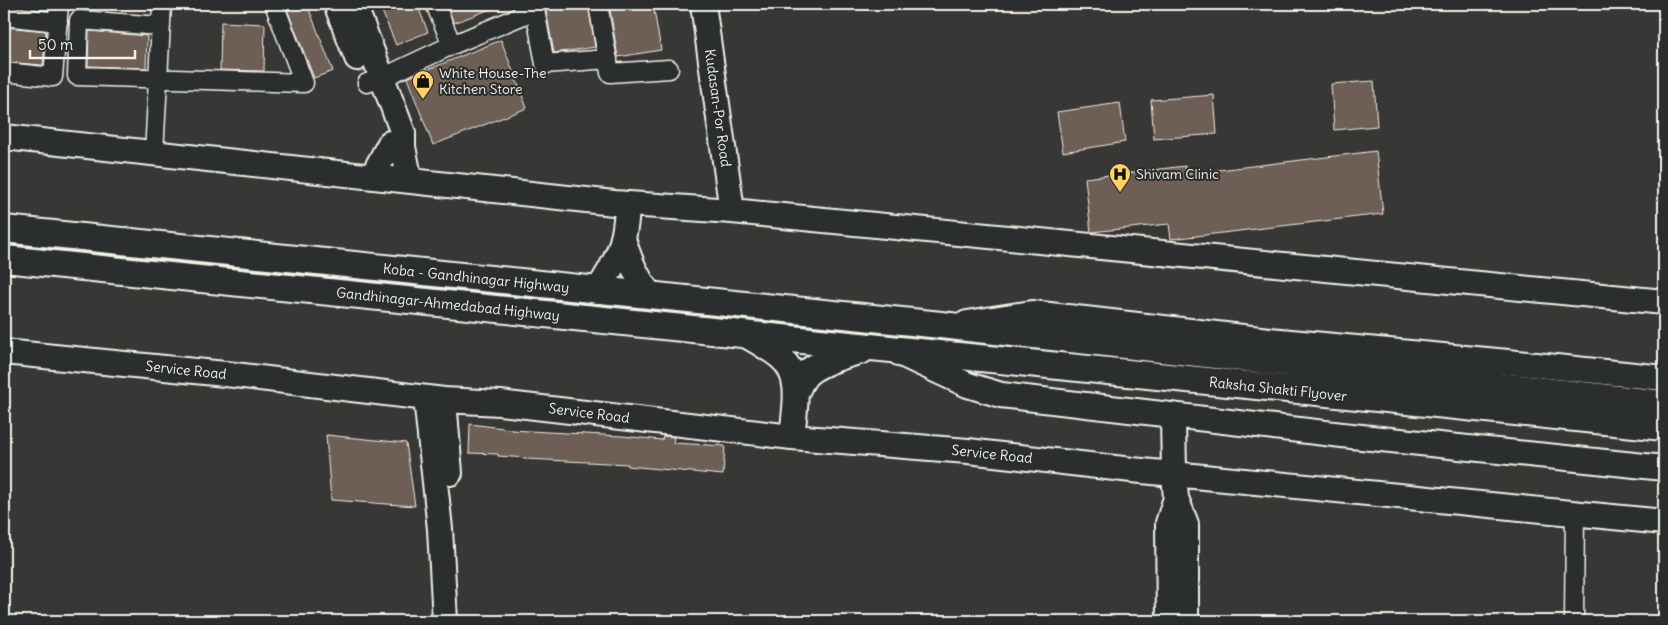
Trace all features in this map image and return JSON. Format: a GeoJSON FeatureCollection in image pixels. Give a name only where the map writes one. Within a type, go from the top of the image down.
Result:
{"type":"FeatureCollection","features":[{"type":"Feature","properties":{"kind":"main road","name":"Koba - Gandhinagar Highway"},"geometry":{"type":"LineString","coordinates":[[4,229],[948,326]]}},
{"type":"Feature","properties":{"kind":"main road","name":"Gandhinagar-Ahmedabad Highway"},"geometry":{"type":"LineString","coordinates":[[4,259],[881,348]]}},
{"type":"Feature","properties":{"kind":"main road","name":"Raksha Shakti Flyover"},"geometry":{"type":"LineString","coordinates":[[948,326],[1664,404]]}},
{"type":"Feature","properties":{"kind":"main road","name":"Raksha Shakti Flyover"},"geometry":{"type":"LineString","coordinates":[[881,348],[1664,427]]}},
{"type":"Feature","properties":{"kind":"main road"},"geometry":{"type":"LineString","coordinates":[[796,389],[805,376],[818,366],[848,354],[881,348]]}},
{"type":"Feature","properties":{"kind":"street"},"geometry":{"type":"LineString","coordinates":[[4,72],[53,77],[59,4]]}},
{"type":"Feature","properties":{"kind":"street"},"geometry":{"type":"LineString","coordinates":[[154,154],[162,4]]}},
{"type":"Feature","properties":{"kind":"street"},"geometry":{"type":"LineString","coordinates":[[161,26],[79,20],[76,76],[304,83],[274,4]]}},
{"type":"Feature","properties":{"kind":"street"},"geometry":{"type":"LineString","coordinates":[[336,4],[374,80],[403,132],[396,145],[372,177]]}},
{"type":"Feature","properties":{"kind":"street"},"geometry":{"type":"LineString","coordinates":[[354,4],[374,80]]}},
{"type":"Feature","properties":{"kind":"street"},"geometry":{"type":"LineString","coordinates":[[435,4],[452,44]]}},
{"type":"Feature","properties":{"kind":"street"},"geometry":{"type":"LineString","coordinates":[[374,80],[452,44],[526,14],[522,4]]}},
{"type":"Feature","properties":{"kind":"street"},"geometry":{"type":"LineString","coordinates":[[534,4],[545,64],[608,59]]}},
{"type":"Feature","properties":{"kind":"street"},"geometry":{"type":"LineString","coordinates":[[598,4],[610,72],[669,69]]}},
{"type":"Feature","properties":{"kind":"street","name":"Kudasan-Por Road"},"geometry":{"type":"LineString","coordinates":[[687,4],[706,81]]}},
{"type":"Feature","properties":{"kind":"street","name":"Kudasan-Por Road"},"geometry":{"type":"LineString","coordinates":[[703,4],[706,81],[724,211]]}},
{"type":"Feature","properties":{"kind":"street"},"geometry":{"type":"LineString","coordinates":[[4,16],[58,22]]}},
{"type":"Feature","properties":{"kind":"street"},"geometry":{"type":"LineString","coordinates":[[4,137],[628,204],[724,211],[1664,302]]}},
{"type":"Feature","properties":{"kind":"street"},"geometry":{"type":"LineString","coordinates":[[396,145],[410,181]]}},
{"type":"Feature","properties":{"kind":"street"},"geometry":{"type":"LineString","coordinates":[[597,291],[614,263],[623,239],[628,204]]}},
{"type":"Feature","properties":{"kind":"street"},"geometry":{"type":"LineString","coordinates":[[623,239],[638,279],[650,295]]}},
{"type":"Feature","properties":{"kind":"street"},"geometry":{"type":"LineString","coordinates":[[948,326],[1032,313],[1269,340],[1664,378]]}},
{"type":"Feature","properties":{"kind":"street"},"geometry":{"type":"LineString","coordinates":[[744,334],[781,357],[794,376],[796,389],[792,437]]}},
{"type":"Feature","properties":{"kind":"street"},"geometry":{"type":"LineString","coordinates":[[881,348],[968,385],[1001,395],[1342,435],[1664,468]]}},
{"type":"Feature","properties":{"kind":"street","name":"Service Road"},"geometry":{"type":"LineString","coordinates":[[4,352],[234,375],[435,399],[500,403],[792,437],[968,451],[1174,474],[1664,522]]}},
{"type":"Feature","properties":{"kind":"street"},"geometry":{"type":"LineString","coordinates":[[435,399],[447,529],[460,621]]}},
{"type":"Feature","properties":{"kind":"street"},"geometry":{"type":"LineString","coordinates":[[1173,416],[1176,498],[1186,524],[1186,621]]}},
{"type":"Feature","properties":{"kind":"street"},"geometry":{"type":"LineString","coordinates":[[1169,621],[1168,523],[1176,498]]}},
{"type":"Feature","properties":{"kind":"street"},"geometry":{"type":"LineString","coordinates":[[1574,621],[1575,512]]}},
{"type":"Feature","properties":{"kind":"street"},"geometry":{"type":"LineString","coordinates":[[446,621],[447,529]]}},
{"type":"Feature","properties":{"kind":"building"},"geometry":{"type":"Polygon","coordinates":[[[285,4],[307,4],[333,71],[314,78],[285,4]]]}},
{"type":"Feature","properties":{"kind":"building"},"geometry":{"type":"Polygon","coordinates":[[[379,4],[417,4],[428,32],[396,45],[379,4]]]}},
{"type":"Feature","properties":{"kind":"building"},"geometry":{"type":"Polygon","coordinates":[[[446,4],[501,4],[501,5],[454,23],[446,4]]]}},
{"type":"Feature","properties":{"kind":"building"},"geometry":{"type":"Polygon","coordinates":[[[588,4],[595,47],[554,53],[546,10],[588,4]]]}},
{"type":"Feature","properties":{"kind":"building"},"geometry":{"type":"Polygon","coordinates":[[[609,4],[653,4],[661,50],[618,57],[609,4]]]}},
{"type":"Feature","properties":{"kind":"building"},"geometry":{"type":"Polygon","coordinates":[[[221,22],[265,24],[264,71],[220,70],[221,22]]]}},
{"type":"Feature","properties":{"kind":"building"},"geometry":{"type":"Polygon","coordinates":[[[4,27],[46,31],[43,65],[4,62],[4,27]]]}},
{"type":"Feature","properties":{"kind":"building"},"geometry":{"type":"Polygon","coordinates":[[[89,31],[147,36],[146,68],[88,66],[89,31]]]}},
{"type":"Feature","properties":{"kind":"building"},"geometry":{"type":"Polygon","coordinates":[[[501,40],[527,108],[433,145],[407,78],[501,40]]]}},
{"type":"Feature","properties":{"kind":"building"},"geometry":{"type":"Polygon","coordinates":[[[1374,81],[1377,126],[1334,130],[1331,84],[1374,81]]]}},
{"type":"Feature","properties":{"kind":"building"},"geometry":{"type":"Polygon","coordinates":[[[1214,95],[1217,134],[1154,139],[1151,100],[1214,95]]]}},
{"type":"Feature","properties":{"kind":"building"},"geometry":{"type":"Polygon","coordinates":[[[1120,103],[1125,142],[1063,152],[1057,112],[1120,103]]]}},
{"type":"Feature","properties":{"kind":"building"},"geometry":{"type":"Polygon","coordinates":[[[1376,151],[1383,214],[1171,239],[1169,224],[1091,232],[1085,178],[1185,166],[1186,174],[1376,151]]]}},
{"type":"Feature","properties":{"kind":"building"},"geometry":{"type":"Polygon","coordinates":[[[470,424],[511,430],[662,440],[663,436],[674,437],[673,443],[725,446],[723,475],[628,466],[628,464],[526,459],[498,456],[498,454],[469,453],[470,424]]]}},
{"type":"Feature","properties":{"kind":"building"},"geometry":{"type":"Polygon","coordinates":[[[326,435],[406,443],[415,506],[331,500],[326,435]]]}},
{"type":"Feature","properties":{"kind":"place","name":"White House-The Kitchen Store"},"geometry":{"type":"Point","coordinates":[423,100]}},
{"type":"Feature","properties":{"kind":"place","name":"Shivam Clinic"},"geometry":{"type":"Point","coordinates":[1120,193]}}]}
